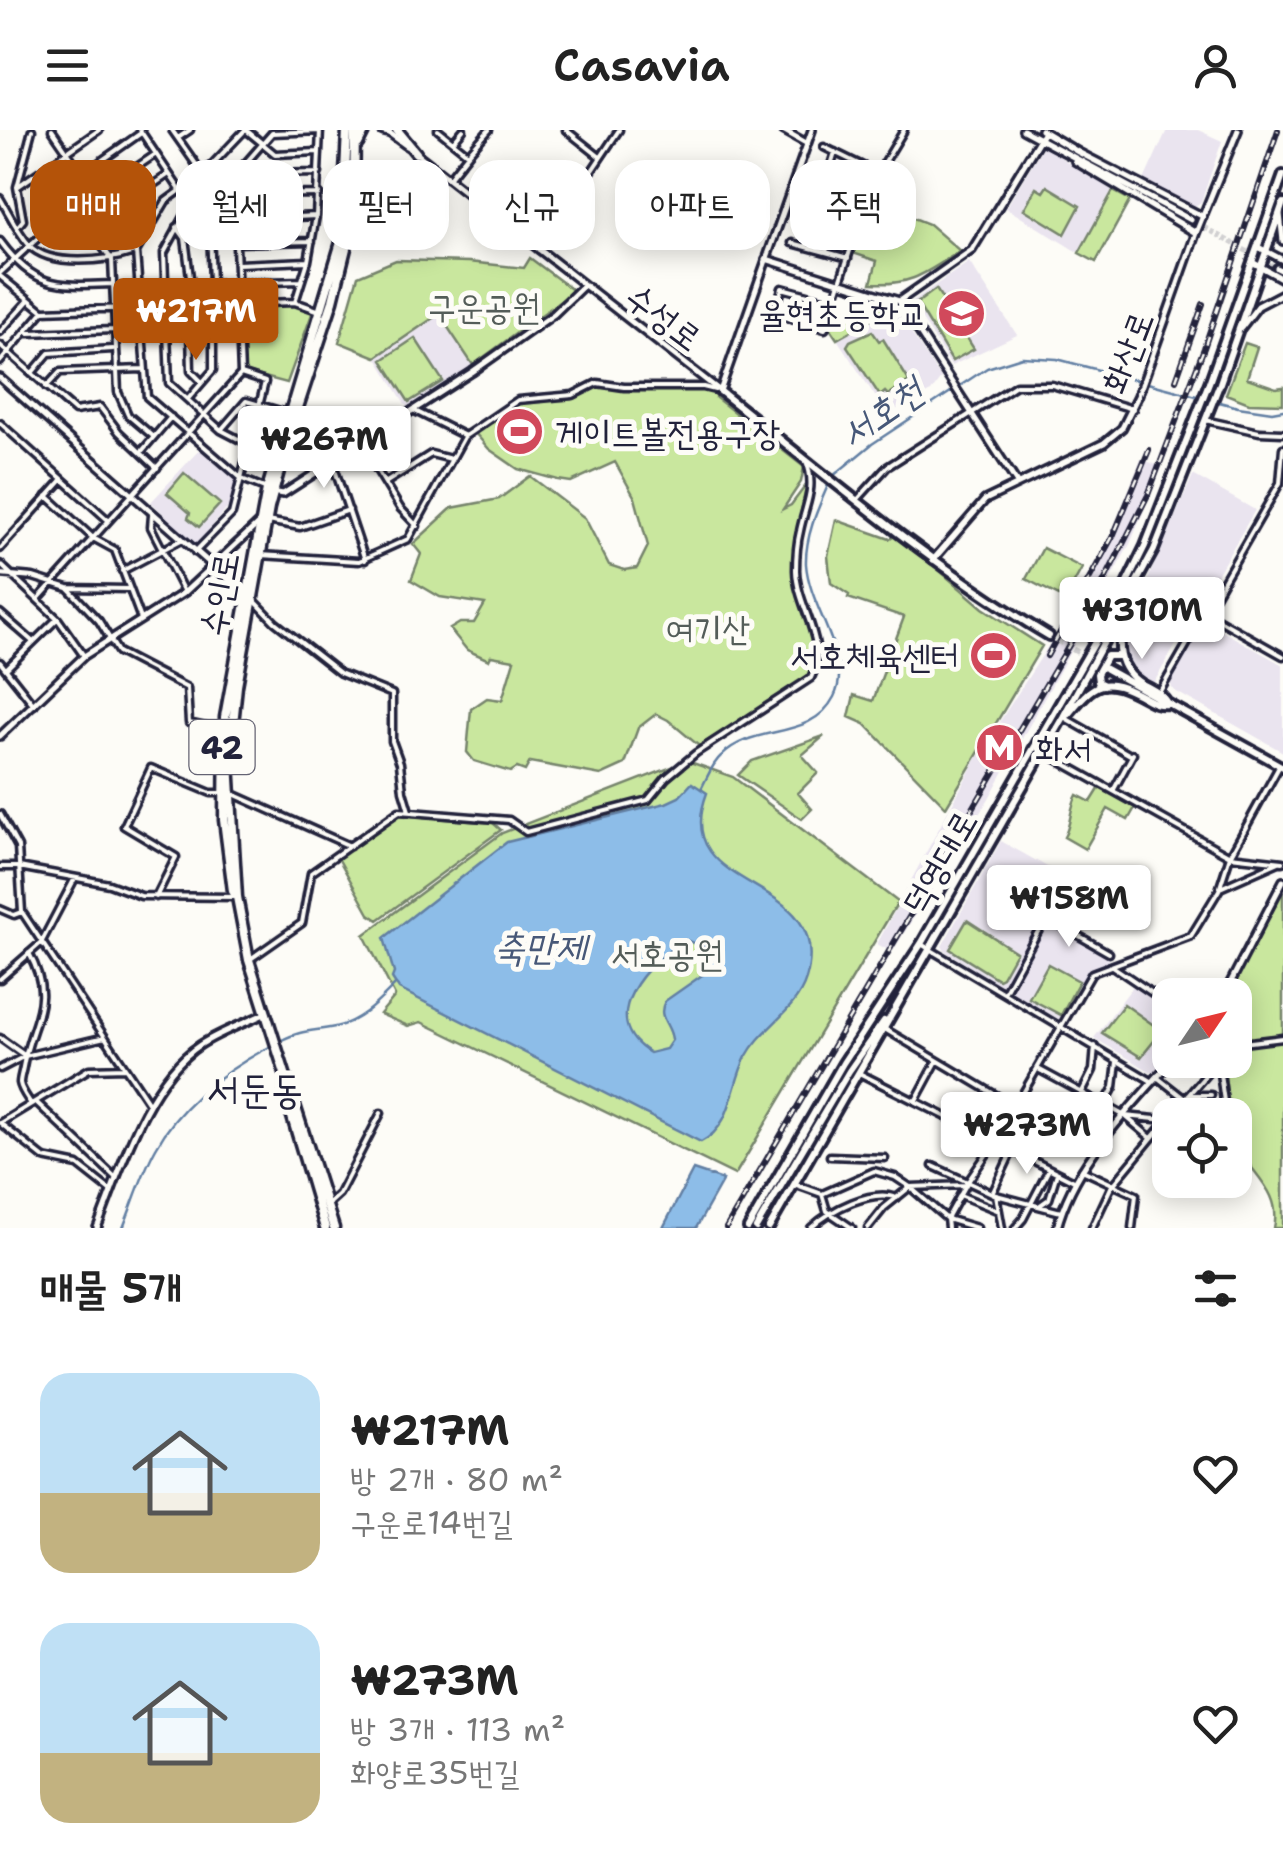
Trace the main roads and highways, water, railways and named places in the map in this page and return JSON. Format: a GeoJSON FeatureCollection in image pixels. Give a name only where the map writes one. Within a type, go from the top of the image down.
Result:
{"type":"FeatureCollection","features":[{"type":"Feature","properties":{"kind":"main road","name":"수인로"},"geometry":{"type":"LineString","coordinates":[[334,1228],[285,1092],[285,1080],[248,960],[237,897],[232,891],[223,731],[288,413],[336,265],[345,218],[348,130]]}},
{"type":"Feature","properties":{"kind":"main road","name":"수인로"},"geometry":{"type":"LineString","coordinates":[[226,793],[249,598],[260,555],[263,521],[343,268],[354,205],[356,130]]}},
{"type":"Feature","properties":{"kind":"main road"},"geometry":{"type":"LineString","coordinates":[[355,153],[365,130]]}},
{"type":"Feature","properties":{"kind":"main road"},"geometry":{"type":"LineString","coordinates":[[397,130],[416,153]]}},
{"type":"Feature","properties":{"kind":"main road","name":"덕영대로"},"geometry":{"type":"LineString","coordinates":[[748,1228],[843,1063],[921,944],[1105,625],[1145,546],[1210,380],[1283,175]]}},
{"type":"Feature","properties":{"kind":"main road"},"geometry":{"type":"LineString","coordinates":[[1064,718],[1154,550],[1220,383],[1282,207]]}},
{"type":"Feature","properties":{"kind":"main road","name":"수성로"},"geometry":{"type":"LineString","coordinates":[[720,391],[933,560],[1049,636]]}},
{"type":"Feature","properties":{"kind":"main road"},"geometry":{"type":"LineString","coordinates":[[1122,609],[1119,656],[1133,678],[1159,693],[1168,704]]}},
{"type":"Feature","properties":{"kind":"main road"},"geometry":{"type":"LineString","coordinates":[[1104,685],[1098,682],[1097,674],[1107,656],[1119,656]]}},
{"type":"Feature","properties":{"kind":"main road"},"geometry":{"type":"LineString","coordinates":[[1106,668],[1281,766]]}},
{"type":"Feature","properties":{"kind":"main road"},"geometry":{"type":"LineString","coordinates":[[1064,718],[1090,690],[1104,685],[1118,684],[1157,705],[1168,704]]}},
{"type":"Feature","properties":{"kind":"main road","name":"덕영대로"},"geometry":{"type":"LineString","coordinates":[[879,1028],[930,949],[1064,718]]}},
{"type":"Feature","properties":{"kind":"main road"},"geometry":{"type":"LineString","coordinates":[[769,1228],[860,1073],[879,1028],[881,1008]]}},
{"type":"Feature","properties":{"kind":"main road"},"geometry":{"type":"LineString","coordinates":[[756,1228],[879,1028]]}},
{"type":"Feature","properties":{"kind":"main road","name":"수인로"},"geometry":{"type":"LineString","coordinates":[[323,1205],[325,1228]]}},
{"type":"Feature","properties":{"kind":"water","name":"축만제"},"geometry":{"type":"Polygon","coordinates":[[[692,783],[707,793],[701,827],[710,851],[729,870],[778,900],[798,919],[809,944],[801,991],[753,1046],[725,1115],[712,1135],[701,1142],[399,989],[392,978],[384,938],[507,842],[679,797],[692,783]],[[685,940],[656,962],[633,992],[627,1024],[634,1039],[650,1053],[666,1049],[672,1040],[662,1012],[665,1001],[708,971],[704,947],[685,940]]]}},
{"type":"Feature","properties":{"kind":"water"},"geometry":{"type":"Polygon","coordinates":[[[693,1170],[723,1180],[696,1228],[663,1228],[693,1170]]]}},
{"type":"Feature","properties":{"kind":"waterway","name":"서호천"},"geometry":{"type":"LineString","coordinates":[[833,476],[872,444],[987,368],[1022,357],[1057,359],[1238,407],[1283,410]]}},
{"type":"Feature","properties":{"kind":"waterway","name":"서호천"},"geometry":{"type":"LineString","coordinates":[[701,789],[715,763],[734,746],[811,721],[834,697],[839,682],[835,650],[814,598],[806,564],[810,533],[829,483]]}},
{"type":"Feature","properties":{"kind":"waterway","name":"서호천"},"geometry":{"type":"LineString","coordinates":[[280,1041],[353,1020],[396,984]]}},
{"type":"Feature","properties":{"kind":"waterway","name":"서호천"},"geometry":{"type":"LineString","coordinates":[[123,1228],[151,1158],[178,1116],[222,1076],[273,1045]]}},
{"type":"Feature","properties":{"kind":"tunnel"},"geometry":{"type":"LineString","coordinates":[[1191,220],[1277,268]]}},
{"type":"Feature","properties":{"kind":"tunnel"},"geometry":{"type":"LineString","coordinates":[[1049,636],[1104,667]]}},
{"type":"Feature","properties":{"kind":"railway"},"geometry":{"type":"LineString","coordinates":[[726,1228],[1088,613],[1148,495],[1204,348],[1278,130]]}},
{"type":"Feature","properties":{"kind":"railway"},"geometry":{"type":"LineString","coordinates":[[1176,380],[1203,304]]}},
{"type":"Feature","properties":{"kind":"railway"},"geometry":{"type":"LineString","coordinates":[[1047,656],[1114,534],[1149,450]]}},
{"type":"Feature","properties":{"kind":"place","name":"율현초등학교"},"geometry":{"type":"Point","coordinates":[962,313]}},
{"type":"Feature","properties":{"kind":"place","name":"게이트볼전용구장"},"geometry":{"type":"Point","coordinates":[520,432]}},
{"type":"Feature","properties":{"kind":"place","name":"서호체육센터"},"geometry":{"type":"Point","coordinates":[994,655]}},
{"type":"Feature","properties":{"kind":"place","name":"화서"},"geometry":{"type":"Point","coordinates":[1000,748]}},
{"type":"Feature","properties":{"kind":"district","name":"서둔동"},"geometry":{"type":"Point","coordinates":[255,1089]}},
{"type":"Feature","properties":{"kind":"park label","name":"구운공원"},"geometry":{"type":"Point","coordinates":[484,306]}},
{"type":"Feature","properties":{"kind":"park label","name":"여기산"},"geometry":{"type":"Point","coordinates":[708,628]}},
{"type":"Feature","properties":{"kind":"park label","name":"서호공원"},"geometry":{"type":"Point","coordinates":[667,953]}}]}
